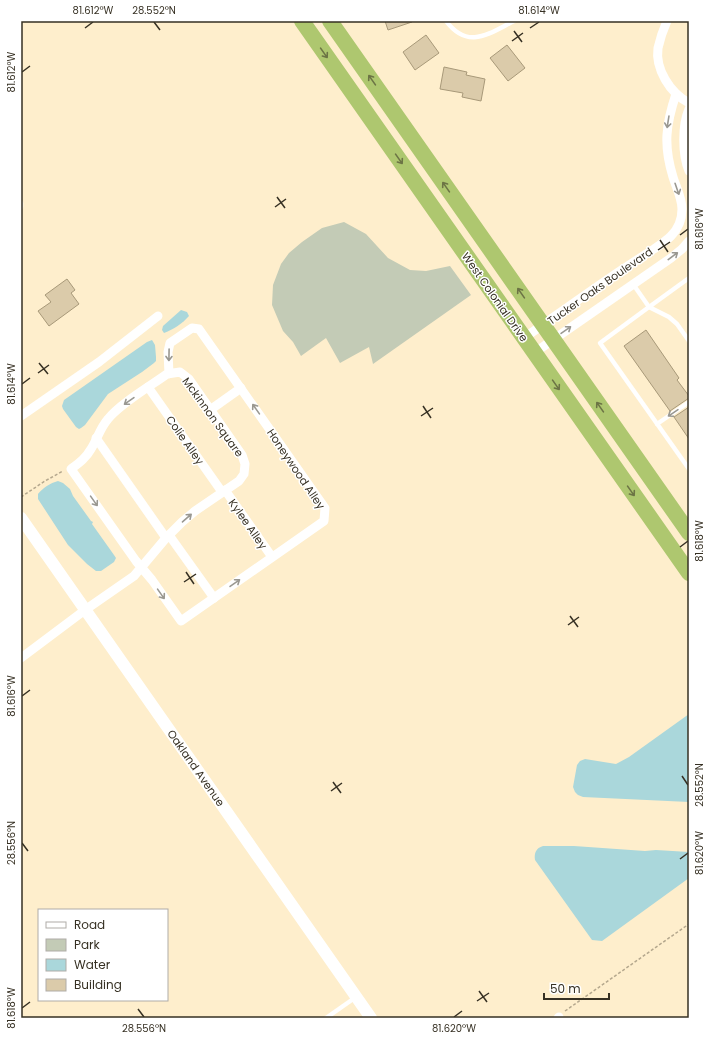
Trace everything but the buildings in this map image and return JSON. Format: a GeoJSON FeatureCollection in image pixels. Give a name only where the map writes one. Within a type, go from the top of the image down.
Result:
{"type":"FeatureCollection","features":[{"type":"Feature","properties":{"kind":"highway","name":"West Colonial Drive"},"geometry":{"type":"LineString","coordinates":[[302,21],[689,573]]}},
{"type":"Feature","properties":{"kind":"highway","name":"West Colonial Drive"},"geometry":{"type":"LineString","coordinates":[[330,21],[689,533]]}},
{"type":"Feature","properties":{"kind":"street"},"geometry":{"type":"LineString","coordinates":[[667,21],[658,49],[660,68],[676,94],[683,100],[689,102]]}},
{"type":"Feature","properties":{"kind":"street","name":"Tucker Oaks Boulevard"},"geometry":{"type":"LineString","coordinates":[[524,338],[670,237],[676,231],[682,208],[667,151],[668,119],[676,94]]}},
{"type":"Feature","properties":{"kind":"street"},"geometry":{"type":"LineString","coordinates":[[689,108],[685,123],[685,149],[689,171]]}},
{"type":"Feature","properties":{"kind":"street"},"geometry":{"type":"LineString","coordinates":[[667,151],[685,149]]}},
{"type":"Feature","properties":{"kind":"street","name":"Tucker Oaks Boulevard"},"geometry":{"type":"LineString","coordinates":[[534,353],[671,258],[689,241]]}},
{"type":"Feature","properties":{"kind":"street"},"geometry":{"type":"LineString","coordinates":[[623,269],[633,284]]}},
{"type":"Feature","properties":{"kind":"street"},"geometry":{"type":"LineString","coordinates":[[21,416],[99,362],[158,316]]}},
{"type":"Feature","properties":{"kind":"street","name":"Honeywood Alley"},"geometry":{"type":"LineString","coordinates":[[141,567],[181,621],[324,521],[325,508],[199,329],[192,328],[170,343],[168,352],[170,374]]}},
{"type":"Feature","properties":{"kind":"street","name":"Mckinnon Square"},"geometry":{"type":"LineString","coordinates":[[21,658],[85,610],[134,576],[168,536],[195,511],[238,481],[244,474],[245,464],[242,455],[188,379],[180,372],[167,374],[122,406],[107,420],[96,438],[92,449],[85,458],[71,469]]}},
{"type":"Feature","properties":{"kind":"street","name":"Colie Alley"},"geometry":{"type":"LineString","coordinates":[[148,387],[223,491]]}},
{"type":"Feature","properties":{"kind":"street"},"geometry":{"type":"LineString","coordinates":[[210,410],[241,388]]}},
{"type":"Feature","properties":{"kind":"street"},"geometry":{"type":"LineString","coordinates":[[96,438],[214,598]]}},
{"type":"Feature","properties":{"kind":"street"},"geometry":{"type":"LineString","coordinates":[[71,469],[141,567]]}},
{"type":"Feature","properties":{"kind":"street","name":"Kylee Alley"},"geometry":{"type":"LineString","coordinates":[[223,491],[272,557]]}},
{"type":"Feature","properties":{"kind":"street","name":"Oakland Avenue"},"geometry":{"type":"LineString","coordinates":[[21,518],[371,1018]]}},
{"type":"Feature","properties":{"kind":"lane"},"geometry":{"type":"LineString","coordinates":[[446,21],[456,32],[461,35],[475,37],[482,36],[514,21]]}},
{"type":"Feature","properties":{"kind":"lane"},"geometry":{"type":"LineString","coordinates":[[689,278],[600,343],[689,469]]}},
{"type":"Feature","properties":{"kind":"lane"},"geometry":{"type":"LineString","coordinates":[[633,284],[649,308],[669,317],[677,324],[689,341]]}},
{"type":"Feature","properties":{"kind":"lane"},"geometry":{"type":"LineString","coordinates":[[657,424],[689,402]]}},
{"type":"Feature","properties":{"kind":"lane"},"geometry":{"type":"LineString","coordinates":[[326,1018],[356,996]]}},
{"type":"Feature","properties":{"kind":"path"},"geometry":{"type":"LineString","coordinates":[[21,497],[44,481],[65,470],[71,469]]}},
{"type":"Feature","properties":{"kind":"path"},"geometry":{"type":"LineString","coordinates":[[558,1017],[689,924]]}},
{"type":"Feature","properties":{"kind":"green space"},"geometry":{"type":"Polygon","coordinates":[[[344,222],[366,234],[388,258],[410,270],[426,271],[450,266],[471,295],[373,364],[369,347],[340,363],[326,338],[301,356],[293,342],[283,331],[272,305],[273,285],[281,264],[289,253],[322,228],[344,222]]]}},
{"type":"Feature","properties":{"kind":"water"},"geometry":{"type":"Polygon","coordinates":[[[181,310],[187,312],[189,316],[178,326],[164,333],[162,330],[163,326],[181,310]]]}},
{"type":"Feature","properties":{"kind":"water"},"geometry":{"type":"Polygon","coordinates":[[[152,340],[155,345],[156,361],[108,394],[85,425],[79,429],[76,427],[63,409],[62,406],[64,400],[152,340]]]}},
{"type":"Feature","properties":{"kind":"water"},"geometry":{"type":"Polygon","coordinates":[[[58,481],[70,489],[73,496],[93,522],[92,524],[116,558],[114,562],[101,571],[96,571],[87,564],[68,545],[38,499],[38,494],[42,490],[49,484],[58,481]]]}},
{"type":"Feature","properties":{"kind":"water"},"geometry":{"type":"Polygon","coordinates":[[[689,714],[689,802],[583,797],[575,792],[573,787],[577,765],[580,761],[585,759],[616,764],[629,757],[689,714]]]}},
{"type":"Feature","properties":{"kind":"water"},"geometry":{"type":"Polygon","coordinates":[[[543,846],[574,846],[645,851],[656,850],[689,852],[689,878],[602,941],[592,940],[535,860],[536,851],[543,846]]]}}]}
